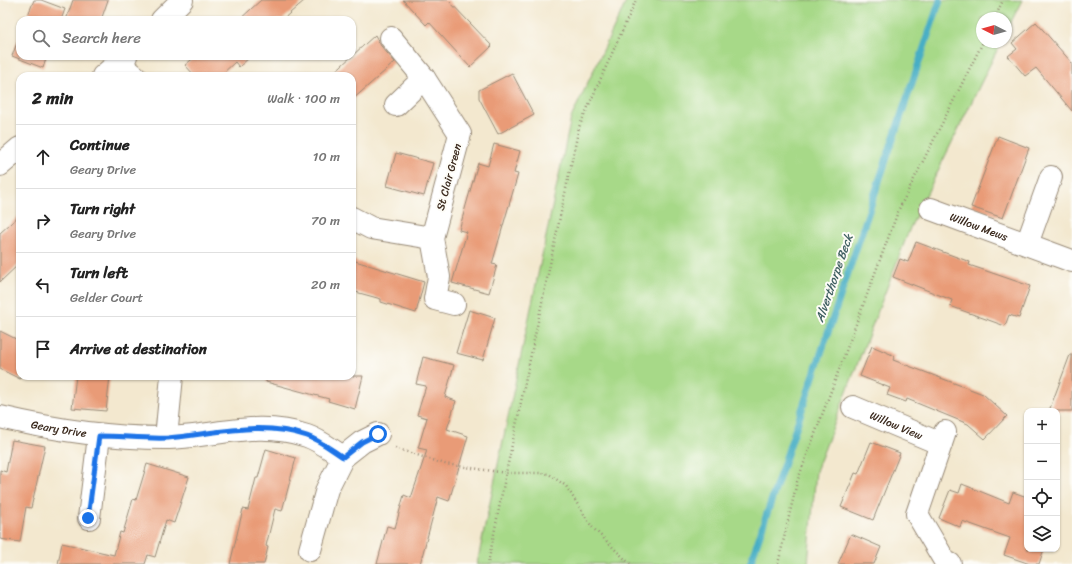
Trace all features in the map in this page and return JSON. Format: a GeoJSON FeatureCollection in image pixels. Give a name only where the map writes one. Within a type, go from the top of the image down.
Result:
{"type":"FeatureCollection","features":[{"type":"Feature","properties":{"kind":"street"},"geometry":{"type":"LineString","coordinates":[[166,16],[182,0]]}},
{"type":"Feature","properties":{"kind":"street","name":"St Clair Green"},"geometry":{"type":"LineString","coordinates":[[391,38],[424,78],[460,134],[432,238],[439,278],[435,299],[454,304]]}},
{"type":"Feature","properties":{"kind":"street"},"geometry":{"type":"LineString","coordinates":[[396,105],[424,78]]}},
{"type":"Feature","properties":{"kind":"street"},"geometry":{"type":"LineString","coordinates":[[0,165],[16,151]]}},
{"type":"Feature","properties":{"kind":"street"},"geometry":{"type":"LineString","coordinates":[[1027,244],[1051,177]]}},
{"type":"Feature","properties":{"kind":"street","name":"Willow Mews"},"geometry":{"type":"LineString","coordinates":[[931,209],[1072,261]]}},
{"type":"Feature","properties":{"kind":"street"},"geometry":{"type":"LineString","coordinates":[[356,220],[371,228],[432,238]]}},
{"type":"Feature","properties":{"kind":"street"},"geometry":{"type":"LineString","coordinates":[[166,438],[172,380]]}},
{"type":"Feature","properties":{"kind":"street","name":"Willow View"},"geometry":{"type":"LineString","coordinates":[[852,407],[943,438],[917,514],[946,563],[950,564]]}},
{"type":"Feature","properties":{"kind":"street","name":"Geary Drive"},"geometry":{"type":"LineString","coordinates":[[0,417],[48,428],[99,436],[166,438],[241,428],[286,430],[308,436],[343,457]]}},
{"type":"Feature","properties":{"kind":"street"},"geometry":{"type":"LineString","coordinates":[[88,518],[99,436]]}},
{"type":"Feature","properties":{"kind":"street"},"geometry":{"type":"LineString","coordinates":[[310,550],[327,490],[343,457],[373,437]]}},
{"type":"Feature","properties":{"kind":"path"},"geometry":{"type":"LineString","coordinates":[[488,564],[579,127],[636,0]]}},
{"type":"Feature","properties":{"kind":"path"},"geometry":{"type":"LineString","coordinates":[[998,12],[1003,0]]}},
{"type":"Feature","properties":{"kind":"path"},"geometry":{"type":"LineString","coordinates":[[778,564],[797,482],[900,209],[980,48]]}},
{"type":"Feature","properties":{"kind":"path"},"geometry":{"type":"LineString","coordinates":[[373,437],[446,464],[506,473],[541,472],[549,474],[566,486],[592,527],[630,564]]}},
{"type":"Feature","properties":{"kind":"green space"},"geometry":{"type":"Polygon","coordinates":[[[627,0],[1022,0],[1012,20],[1012,12],[976,12],[976,48],[998,48],[910,228],[816,471],[808,564],[477,564],[571,118],[627,0]]]}},
{"type":"Feature","properties":{"kind":"building"},"geometry":{"type":"Polygon","coordinates":[[[34,0],[41,0],[65,9],[62,16],[28,16],[34,0]]]}},
{"type":"Feature","properties":{"kind":"building"},"geometry":{"type":"Polygon","coordinates":[[[73,0],[108,0],[102,16],[67,16],[73,0]]]}},
{"type":"Feature","properties":{"kind":"building"},"geometry":{"type":"Polygon","coordinates":[[[261,0],[305,0],[287,16],[243,16],[261,0]]]}},
{"type":"Feature","properties":{"kind":"building"},"geometry":{"type":"Polygon","coordinates":[[[403,0],[448,0],[492,46],[470,67],[429,22],[426,25],[403,0]]]}},
{"type":"Feature","properties":{"kind":"building"},"geometry":{"type":"Polygon","coordinates":[[[1036,22],[1072,63],[1072,111],[1036,68],[1025,76],[1008,56],[1017,49],[1012,43],[1036,22]]]}},
{"type":"Feature","properties":{"kind":"building"},"geometry":{"type":"Polygon","coordinates":[[[375,35],[381,46],[395,62],[356,96],[356,72],[334,72],[348,60],[356,60],[356,52],[375,35]]]}},
{"type":"Feature","properties":{"kind":"building"},"geometry":{"type":"Polygon","coordinates":[[[16,46],[16,58],[12,56],[16,46]]]}},
{"type":"Feature","properties":{"kind":"building"},"geometry":{"type":"Polygon","coordinates":[[[22,60],[46,60],[43,68],[22,60]]]}},
{"type":"Feature","properties":{"kind":"building"},"geometry":{"type":"Polygon","coordinates":[[[191,60],[247,60],[239,67],[235,62],[224,72],[191,72],[185,65],[191,60]]]}},
{"type":"Feature","properties":{"kind":"building"},"geometry":{"type":"Polygon","coordinates":[[[512,73],[534,115],[498,134],[479,98],[479,90],[512,73]]]}},
{"type":"Feature","properties":{"kind":"building"},"geometry":{"type":"Polygon","coordinates":[[[998,136],[1029,148],[1003,218],[971,207],[998,136]]]}},
{"type":"Feature","properties":{"kind":"building"},"geometry":{"type":"Polygon","coordinates":[[[494,144],[520,151],[514,173],[518,174],[492,264],[497,265],[489,293],[452,283],[467,232],[459,230],[478,163],[488,166],[494,144]]]}},
{"type":"Feature","properties":{"kind":"building"},"geometry":{"type":"Polygon","coordinates":[[[396,153],[433,163],[424,196],[387,186],[396,153]]]}},
{"type":"Feature","properties":{"kind":"building"},"geometry":{"type":"Polygon","coordinates":[[[16,219],[16,267],[0,282],[0,233],[16,219]]]}},
{"type":"Feature","properties":{"kind":"building"},"geometry":{"type":"Polygon","coordinates":[[[916,242],[970,262],[969,265],[1030,286],[1019,318],[1009,315],[1005,326],[950,306],[952,300],[893,277],[900,259],[908,262],[916,242]]]}},
{"type":"Feature","properties":{"kind":"building"},"geometry":{"type":"Polygon","coordinates":[[[356,261],[424,282],[416,313],[381,302],[381,299],[356,292],[356,261]]]}},
{"type":"Feature","properties":{"kind":"building"},"geometry":{"type":"Polygon","coordinates":[[[469,310],[495,318],[483,360],[456,353],[469,310]]]}},
{"type":"Feature","properties":{"kind":"building"},"geometry":{"type":"Polygon","coordinates":[[[0,331],[16,339],[16,377],[0,369],[0,331]]]}},
{"type":"Feature","properties":{"kind":"building"},"geometry":{"type":"Polygon","coordinates":[[[872,346],[895,356],[893,360],[983,394],[1007,416],[985,439],[968,424],[907,399],[906,402],[887,395],[890,388],[860,376],[872,346]]]}},
{"type":"Feature","properties":{"kind":"building"},"geometry":{"type":"Polygon","coordinates":[[[1070,355],[1072,355],[1072,411],[1060,411],[1060,408],[1050,408],[1070,355]]]}},
{"type":"Feature","properties":{"kind":"building"},"geometry":{"type":"Polygon","coordinates":[[[423,357],[454,365],[445,397],[456,401],[447,429],[468,436],[449,501],[438,497],[420,564],[377,564],[387,526],[395,528],[404,495],[411,498],[427,450],[418,448],[427,418],[417,415],[426,386],[416,384],[423,357]]]}},
{"type":"Feature","properties":{"kind":"building"},"geometry":{"type":"Polygon","coordinates":[[[356,376],[363,376],[355,409],[328,401],[329,399],[266,382],[266,380],[356,380],[356,376]]]}},
{"type":"Feature","properties":{"kind":"building"},"geometry":{"type":"Polygon","coordinates":[[[76,380],[110,380],[106,411],[72,408],[76,380]]]}},
{"type":"Feature","properties":{"kind":"building"},"geometry":{"type":"Polygon","coordinates":[[[12,440],[45,446],[31,508],[26,507],[20,542],[0,539],[0,470],[6,472],[12,440]]]}},
{"type":"Feature","properties":{"kind":"building"},"geometry":{"type":"Polygon","coordinates":[[[871,442],[900,453],[873,520],[841,507],[855,473],[858,474],[871,442]]]}},
{"type":"Feature","properties":{"kind":"building"},"geometry":{"type":"Polygon","coordinates":[[[266,449],[296,458],[282,511],[275,509],[266,546],[268,547],[264,564],[230,564],[243,509],[248,510],[256,478],[258,478],[266,449]]]}},
{"type":"Feature","properties":{"kind":"building"},"geometry":{"type":"Polygon","coordinates":[[[147,464],[189,477],[174,523],[166,520],[155,557],[148,555],[145,564],[58,564],[62,543],[114,555],[120,532],[123,533],[133,499],[136,500],[147,464]]]}},
{"type":"Feature","properties":{"kind":"building"},"geometry":{"type":"Polygon","coordinates":[[[962,484],[1009,503],[1013,492],[1024,496],[1024,552],[1043,552],[1039,564],[1030,564],[1004,555],[1010,538],[962,521],[960,527],[939,518],[950,490],[959,493],[962,484]]]}},
{"type":"Feature","properties":{"kind":"building"},"geometry":{"type":"Polygon","coordinates":[[[851,534],[881,547],[874,564],[838,564],[851,534]]]}},
{"type":"Feature","properties":{"kind":"waterway","name":"Alverthorpe Beck"},"geometry":{"type":"LineString","coordinates":[[750,564],[940,0]]}},
{"type":"Feature","properties":{"kind":"route"},"geometry":{"type":"LineString","coordinates":[[88,518],[99,436],[166,438],[241,428],[263,428],[286,430],[308,436],[343,457],[362,442],[378,434]]}}]}
